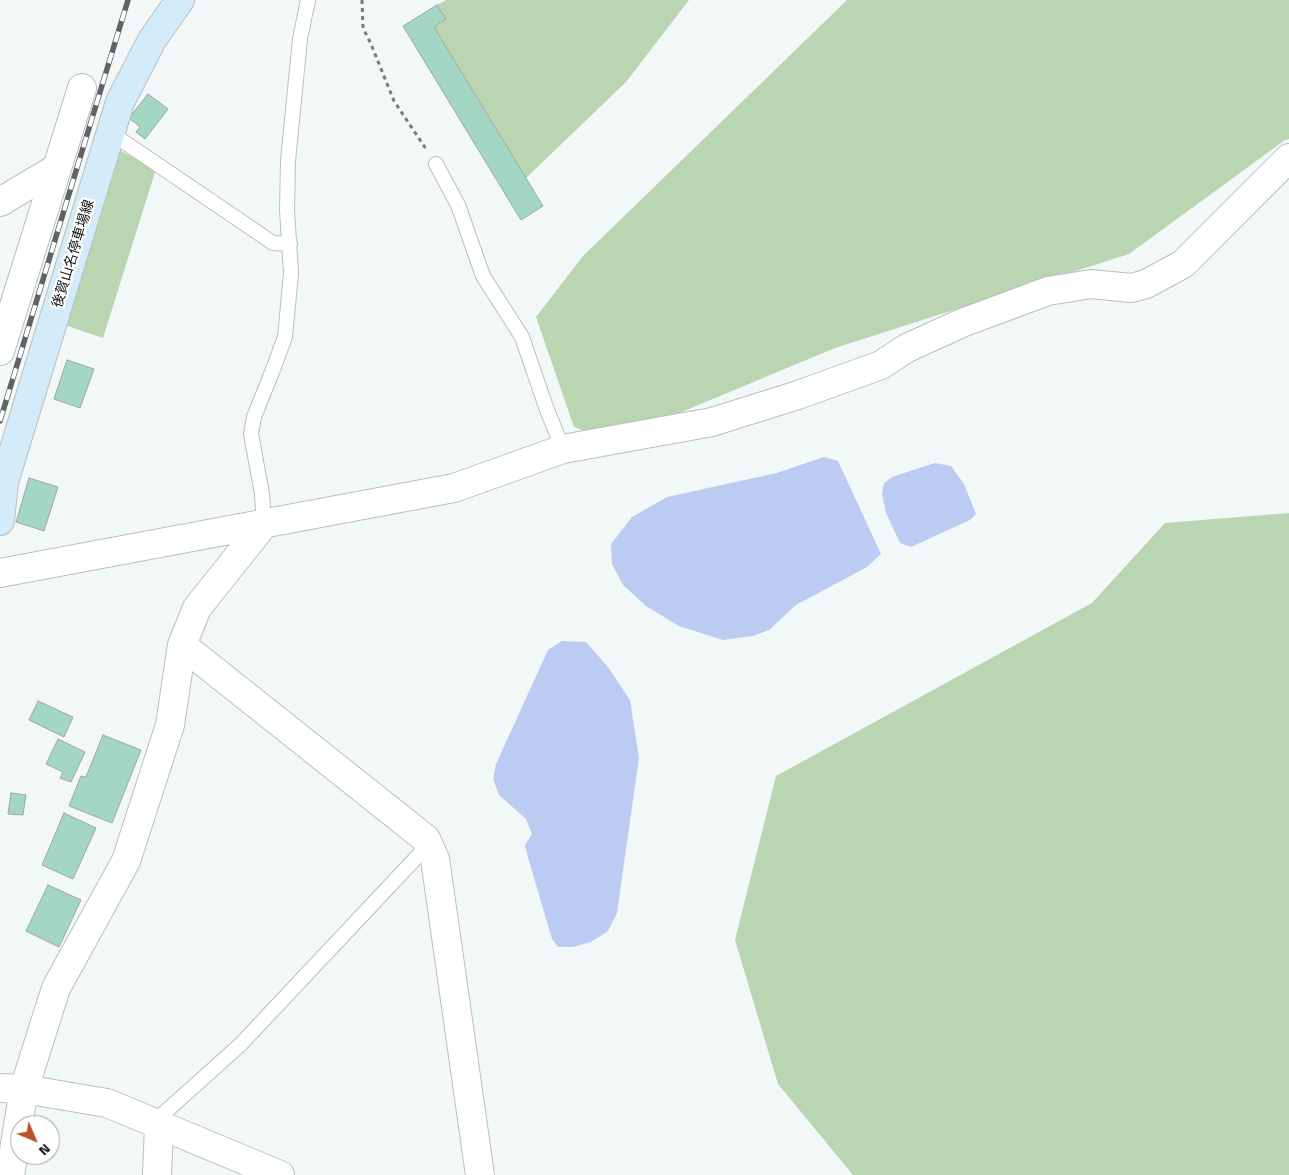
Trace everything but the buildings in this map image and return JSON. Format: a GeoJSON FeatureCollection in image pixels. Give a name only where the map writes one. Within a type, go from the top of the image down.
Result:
{"type":"FeatureCollection","features":[{"type":"Feature","properties":{"kind":"main road","name":"後賀山名停車場線"},"geometry":{"type":"LineString","coordinates":[[0,521],[4,482],[120,102],[152,40],[180,0]]}},
{"type":"Feature","properties":{"kind":"street"},"geometry":{"type":"LineString","coordinates":[[0,351],[82,88]]}},
{"type":"Feature","properties":{"kind":"street"},"geometry":{"type":"LineString","coordinates":[[0,573],[454,488],[563,449],[712,422],[798,395],[881,365],[907,348],[962,323],[1048,291],[1091,284],[1131,288],[1146,284],[1183,264],[1289,158]]}},
{"type":"Feature","properties":{"kind":"street"},"geometry":{"type":"LineString","coordinates":[[0,202],[57,168]]}},
{"type":"Feature","properties":{"kind":"street"},"geometry":{"type":"LineString","coordinates":[[10,1175],[12,1089],[56,988],[126,861],[170,725],[182,645],[197,608],[264,524]]}},
{"type":"Feature","properties":{"kind":"street"},"geometry":{"type":"LineString","coordinates":[[182,645],[426,838],[435,859],[480,1175]]}},
{"type":"Feature","properties":{"kind":"street"},"geometry":{"type":"LineString","coordinates":[[12,1089],[107,1103],[280,1175]]}},
{"type":"Feature","properties":{"kind":"street"},"geometry":{"type":"LineString","coordinates":[[157,1175],[159,1125]]}},
{"type":"Feature","properties":{"kind":"lane"},"geometry":{"type":"LineString","coordinates":[[264,524],[262,494],[251,434],[254,417],[285,336],[291,273],[287,210],[288,161],[300,40],[308,0]]}},
{"type":"Feature","properties":{"kind":"lane"},"geometry":{"type":"LineString","coordinates":[[111,133],[273,243],[290,244]]}},
{"type":"Feature","properties":{"kind":"lane"},"geometry":{"type":"LineString","coordinates":[[436,164],[458,205],[483,276],[522,337],[547,410],[563,449]]}},
{"type":"Feature","properties":{"kind":"lane"},"geometry":{"type":"LineString","coordinates":[[159,1125],[162,1114],[240,1045],[429,844]]}},
{"type":"Feature","properties":{"kind":"path"},"geometry":{"type":"LineString","coordinates":[[362,0],[363,28],[394,100],[436,164]]}},
{"type":"Feature","properties":{"kind":"green space"},"geometry":{"type":"Polygon","coordinates":[[[446,0],[689,0],[626,82],[526,178],[434,27],[446,19],[437,5],[446,0]]]}},
{"type":"Feature","properties":{"kind":"green space"},"geometry":{"type":"Polygon","coordinates":[[[847,0],[1289,0],[1289,139],[1285,140],[1129,254],[835,348],[612,441],[574,427],[536,317],[583,256],[847,0]]]}},
{"type":"Feature","properties":{"kind":"green space"},"geometry":{"type":"Polygon","coordinates":[[[115,148],[156,169],[103,338],[62,324],[115,148]]]}},
{"type":"Feature","properties":{"kind":"green space"},"geometry":{"type":"Polygon","coordinates":[[[1289,513],[1289,1175],[853,1175],[778,1084],[735,940],[776,776],[1092,603],[1165,523],[1289,513]]]}},
{"type":"Feature","properties":{"kind":"water"},"geometry":{"type":"Polygon","coordinates":[[[824,457],[838,461],[881,554],[867,567],[796,605],[769,630],[753,636],[723,640],[679,626],[646,606],[623,585],[612,564],[611,544],[632,517],[667,497],[777,473],[824,457]]]}},
{"type":"Feature","properties":{"kind":"water"},"geometry":{"type":"Polygon","coordinates":[[[935,463],[951,466],[964,484],[976,514],[970,520],[911,547],[900,543],[886,513],[882,494],[884,483],[892,477],[935,463]]]}},
{"type":"Feature","properties":{"kind":"water"},"geometry":{"type":"Polygon","coordinates":[[[562,641],[586,642],[608,667],[630,700],[639,758],[617,913],[608,931],[591,942],[573,947],[558,947],[552,939],[525,845],[532,834],[526,819],[499,795],[493,779],[496,764],[548,650],[562,641]]]}},
{"type":"Feature","properties":{"kind":"railway"},"geometry":{"type":"LineString","coordinates":[[0,421],[128,0]]}}]}
